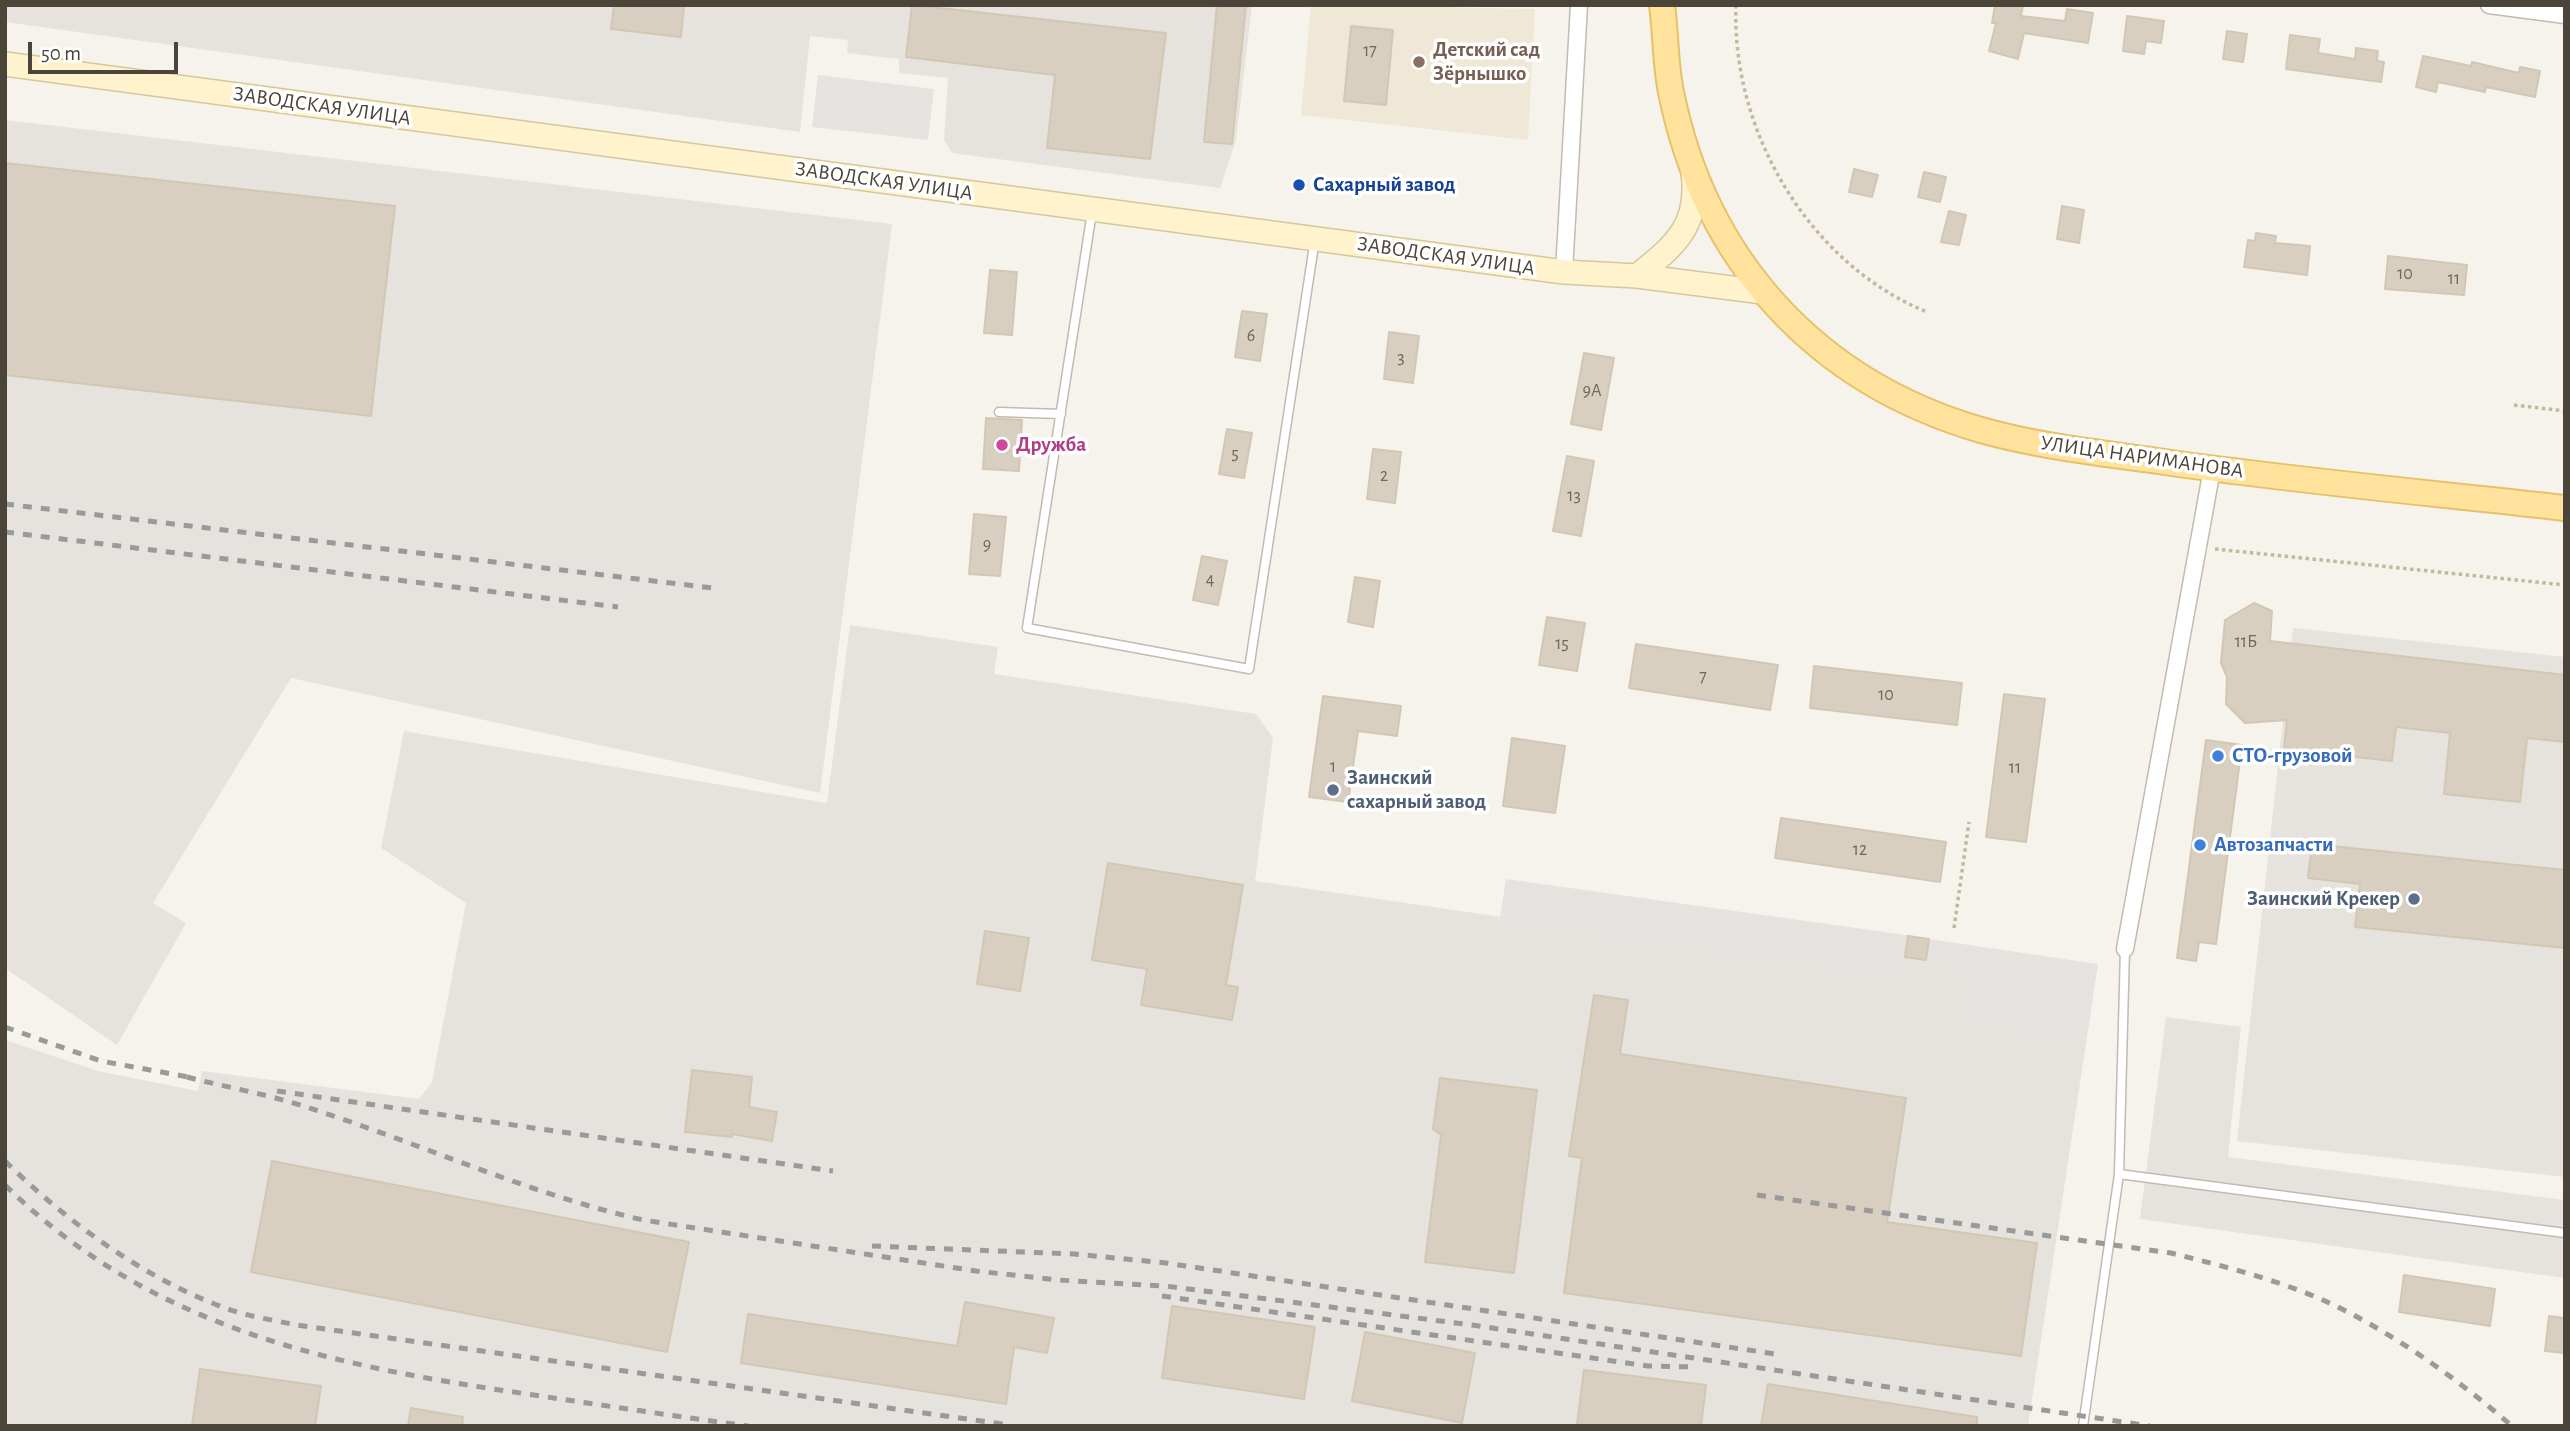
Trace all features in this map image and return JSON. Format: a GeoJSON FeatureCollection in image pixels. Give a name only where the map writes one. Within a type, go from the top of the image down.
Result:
{"type":"FeatureCollection","features":[{"type":"Feature","properties":{"kind":"main road","name":"УЛИЦА НАРИМАНОВА"},"geometry":{"type":"LineString","coordinates":[[1662,5],[1671,93],[1692,166],[1720,228],[1763,292],[1800,331],[1841,366],[1885,392],[1922,409],[1983,430],[2041,444],[2212,469],[2565,508]]}},
{"type":"Feature","properties":{"kind":"main road","name":"ЗАВОДСКАЯ УЛИЦА"},"geometry":{"type":"LineString","coordinates":[[5,64],[1564,272],[1637,276],[1763,292]]}},
{"type":"Feature","properties":{"kind":"main road"},"geometry":{"type":"LineString","coordinates":[[1637,276],[1674,246],[1685,229],[1695,191],[1692,166]]}},
{"type":"Feature","properties":{"kind":"street"},"geometry":{"type":"LineString","coordinates":[[1564,272],[1579,5]]}},
{"type":"Feature","properties":{"kind":"street"},"geometry":{"type":"LineString","coordinates":[[2489,5],[2565,15]]}},
{"type":"Feature","properties":{"kind":"street"},"geometry":{"type":"LineString","coordinates":[[2125,949],[2212,469]]}},
{"type":"Feature","properties":{"kind":"lane"},"geometry":{"type":"LineString","coordinates":[[1092,209],[1027,628],[1249,669],[1315,238]]}},
{"type":"Feature","properties":{"kind":"lane"},"geometry":{"type":"LineString","coordinates":[[999,412],[1061,414]]}},
{"type":"Feature","properties":{"kind":"lane"},"geometry":{"type":"LineString","coordinates":[[2082,1426],[2119,1174],[2125,949]]}},
{"type":"Feature","properties":{"kind":"lane"},"geometry":{"type":"LineString","coordinates":[[2119,1174],[2565,1233]]}},
{"type":"Feature","properties":{"kind":"path"},"geometry":{"type":"LineString","coordinates":[[1736,5],[1737,59],[1742,86],[1754,121],[1788,191],[1807,220],[1834,252],[1861,276],[1898,301],[1927,312]]}},
{"type":"Feature","properties":{"kind":"path"},"geometry":{"type":"LineString","coordinates":[[2514,405],[2565,411]]}},
{"type":"Feature","properties":{"kind":"path"},"geometry":{"type":"LineString","coordinates":[[2196,547],[2565,585]]}},
{"type":"Feature","properties":{"kind":"path"},"geometry":{"type":"LineString","coordinates":[[1954,928],[1969,822]]}},
{"type":"Feature","properties":{"kind":"shaded area"},"geometry":{"type":"Polygon","coordinates":[[[5,5],[1252,5],[1236,140],[1220,188],[952,153],[944,140],[948,78],[899,73],[899,59],[847,53],[848,40],[810,36],[800,132],[5,22],[5,5]]]}},
{"type":"Feature","properties":{"kind":"shaded area","name":"Детский сад Зёрнышко"},"geometry":{"type":"Polygon","coordinates":[[[1311,5],[1535,9],[1528,140],[1301,115],[1311,5]]]}},
{"type":"Feature","properties":{"kind":"shaded area"},"geometry":{"type":"Polygon","coordinates":[[[818,75],[934,89],[928,140],[812,127],[818,75]]]}},
{"type":"Feature","properties":{"kind":"shaded area"},"geometry":{"type":"Polygon","coordinates":[[[5,120],[892,224],[820,793],[291,678],[153,903],[186,923],[117,1045],[5,968],[5,120]]]}},
{"type":"Feature","properties":{"kind":"shaded area"},"geometry":{"type":"Polygon","coordinates":[[[850,625],[998,647],[994,674],[1256,714],[1273,738],[1255,881],[1892,974],[1899,934],[1929,939],[1926,960],[1982,968],[1975,1020],[2087,1037],[2028,1426],[5,1426],[5,1040],[98,1071],[198,1091],[202,1071],[419,1099],[432,1082],[466,903],[381,848],[404,731],[827,803],[850,625]]]}},
{"type":"Feature","properties":{"kind":"shaded area","name":"Заинский Крекер"},"geometry":{"type":"Polygon","coordinates":[[[2293,628],[2565,657],[2565,1177],[2237,1141],[2293,628]]]}},
{"type":"Feature","properties":{"kind":"shaded area"},"geometry":{"type":"Polygon","coordinates":[[[1506,879],[1899,934],[1893,974],[1500,918],[1506,879]]]}},
{"type":"Feature","properties":{"kind":"shaded area"},"geometry":{"type":"Polygon","coordinates":[[[1929,939],[2098,964],[2087,1037],[1974,1020],[1982,969],[1926,960],[1929,939]]]}},
{"type":"Feature","properties":{"kind":"shaded area"},"geometry":{"type":"Polygon","coordinates":[[[2166,1017],[2241,1027],[2228,1157],[2565,1200],[2565,1278],[2140,1219],[2166,1017]]]}},
{"type":"Feature","properties":{"kind":"building"},"geometry":{"type":"Polygon","coordinates":[[[614,5],[684,5],[681,37],[611,29],[614,5]]]}},
{"type":"Feature","properties":{"kind":"building"},"geometry":{"type":"Polygon","coordinates":[[[912,5],[1166,33],[1150,159],[1047,148],[1055,75],[906,57],[912,5]]]}},
{"type":"Feature","properties":{"kind":"building"},"geometry":{"type":"Polygon","coordinates":[[[1217,5],[1246,5],[1232,144],[1204,142],[1217,5]]]}},
{"type":"Feature","properties":{"kind":"building"},"geometry":{"type":"Polygon","coordinates":[[[1995,5],[2023,5],[2021,16],[2065,21],[2067,9],[2093,13],[2088,43],[2024,33],[2018,59],[1989,51],[1996,23],[1992,23],[1995,5]]]}},
{"type":"Feature","properties":{"kind":"building"},"geometry":{"type":"Polygon","coordinates":[[[2127,16],[2164,21],[2161,43],[2146,41],[2144,54],[2123,51],[2127,16]]]}},
{"type":"Feature","properties":{"kind":"building"},"geometry":{"type":"Polygon","coordinates":[[[1351,26],[1393,30],[1386,105],[1344,101],[1351,26]]]}},
{"type":"Feature","properties":{"kind":"building"},"geometry":{"type":"Polygon","coordinates":[[[2227,31],[2247,34],[2243,62],[2223,59],[2227,31]]]}},
{"type":"Feature","properties":{"kind":"building"},"geometry":{"type":"Polygon","coordinates":[[[2290,35],[2320,39],[2318,53],[2355,59],[2356,48],[2378,51],[2377,61],[2384,62],[2381,82],[2286,69],[2290,35]]]}},
{"type":"Feature","properties":{"kind":"building"},"geometry":{"type":"Polygon","coordinates":[[[2423,56],[2471,66],[2472,62],[2519,73],[2520,67],[2540,71],[2535,97],[2486,87],[2485,92],[2438,82],[2436,92],[2416,87],[2423,56]]]}},
{"type":"Feature","properties":{"kind":"building"},"geometry":{"type":"Polygon","coordinates":[[[5,163],[395,206],[371,416],[5,375],[5,163]]]}},
{"type":"Feature","properties":{"kind":"building"},"geometry":{"type":"Polygon","coordinates":[[[1854,169],[1878,175],[1872,197],[1849,192],[1854,169]]]}},
{"type":"Feature","properties":{"kind":"building"},"geometry":{"type":"Polygon","coordinates":[[[1924,172],[1946,177],[1940,202],[1918,197],[1924,172]]]}},
{"type":"Feature","properties":{"kind":"building"},"geometry":{"type":"Polygon","coordinates":[[[2062,206],[2084,210],[2079,243],[2057,239],[2062,206]]]}},
{"type":"Feature","properties":{"kind":"building"},"geometry":{"type":"Polygon","coordinates":[[[1949,211],[1966,215],[1959,245],[1941,242],[1949,211]]]}},
{"type":"Feature","properties":{"kind":"building"},"geometry":{"type":"Polygon","coordinates":[[[2256,233],[2276,236],[2275,243],[2310,246],[2307,275],[2244,267],[2248,240],[2255,241],[2256,233]]]}},
{"type":"Feature","properties":{"kind":"building"},"geometry":{"type":"Polygon","coordinates":[[[2388,256],[2467,265],[2464,295],[2385,289],[2388,256]]]}},
{"type":"Feature","properties":{"kind":"building"},"geometry":{"type":"Polygon","coordinates":[[[990,270],[1017,272],[1012,335],[984,333],[990,270]]]}},
{"type":"Feature","properties":{"kind":"building"},"geometry":{"type":"Polygon","coordinates":[[[1242,311],[1267,314],[1260,361],[1235,357],[1242,311]]]}},
{"type":"Feature","properties":{"kind":"building"},"geometry":{"type":"Polygon","coordinates":[[[1389,332],[1419,336],[1413,383],[1384,379],[1389,332]]]}},
{"type":"Feature","properties":{"kind":"building"},"geometry":{"type":"Polygon","coordinates":[[[1584,353],[1614,358],[1601,430],[1571,424],[1584,353]]]}},
{"type":"Feature","properties":{"kind":"building","name":"Дружба"},"geometry":{"type":"Polygon","coordinates":[[[986,418],[1022,420],[1019,471],[983,469],[986,418]]]}},
{"type":"Feature","properties":{"kind":"building"},"geometry":{"type":"Polygon","coordinates":[[[1227,429],[1252,433],[1244,478],[1219,474],[1227,429]]]}},
{"type":"Feature","properties":{"kind":"building"},"geometry":{"type":"Polygon","coordinates":[[[1373,449],[1401,452],[1395,503],[1367,499],[1373,449]]]}},
{"type":"Feature","properties":{"kind":"building"},"geometry":{"type":"Polygon","coordinates":[[[1567,456],[1594,461],[1581,536],[1553,531],[1567,456]]]}},
{"type":"Feature","properties":{"kind":"building"},"geometry":{"type":"Polygon","coordinates":[[[974,514],[1006,517],[1000,576],[969,574],[974,514]]]}},
{"type":"Feature","properties":{"kind":"building"},"geometry":{"type":"Polygon","coordinates":[[[1202,556],[1227,561],[1218,605],[1193,600],[1202,556]]]}},
{"type":"Feature","properties":{"kind":"building"},"geometry":{"type":"Polygon","coordinates":[[[1355,577],[1380,581],[1373,627],[1348,622],[1355,577]]]}},
{"type":"Feature","properties":{"kind":"building"},"geometry":{"type":"Polygon","coordinates":[[[2254,603],[2272,611],[2270,641],[2565,675],[2565,742],[2527,738],[2520,802],[2444,794],[2450,733],[2396,727],[2392,761],[2284,749],[2287,720],[2245,723],[2226,704],[2227,677],[2221,663],[2225,620],[2254,603]]]}},
{"type":"Feature","properties":{"kind":"building"},"geometry":{"type":"Polygon","coordinates":[[[1547,617],[1585,623],[1577,671],[1539,665],[1547,617]]]}},
{"type":"Feature","properties":{"kind":"building"},"geometry":{"type":"Polygon","coordinates":[[[1636,644],[1778,665],[1770,710],[1629,688],[1636,644]]]}},
{"type":"Feature","properties":{"kind":"building"},"geometry":{"type":"Polygon","coordinates":[[[1814,666],[1962,683],[1957,725],[1810,708],[1814,666]]]}},
{"type":"Feature","properties":{"kind":"building"},"geometry":{"type":"Polygon","coordinates":[[[2004,694],[2045,699],[2026,842],[1986,837],[2004,694]]]}},
{"type":"Feature","properties":{"kind":"building"},"geometry":{"type":"Polygon","coordinates":[[[1323,696],[1401,706],[1397,736],[1358,731],[1348,802],[1309,797],[1323,696]]]}},
{"type":"Feature","properties":{"kind":"building"},"geometry":{"type":"Polygon","coordinates":[[[1512,738],[1565,746],[1555,813],[1503,806],[1512,738]]]}},
{"type":"Feature","properties":{"kind":"building"},"geometry":{"type":"Polygon","coordinates":[[[2206,740],[2242,745],[2216,944],[2199,942],[2196,961],[2177,958],[2206,740]]]}},
{"type":"Feature","properties":{"kind":"building"},"geometry":{"type":"Polygon","coordinates":[[[1781,818],[1946,842],[1940,882],[1775,858],[1781,818]]]}},
{"type":"Feature","properties":{"kind":"building"},"geometry":{"type":"Polygon","coordinates":[[[2312,844],[2565,870],[2565,948],[2355,927],[2360,884],[2308,878],[2312,844]]]}},
{"type":"Feature","properties":{"kind":"building"},"geometry":{"type":"Polygon","coordinates":[[[1108,863],[1243,885],[1226,985],[1238,987],[1232,1020],[1141,1005],[1147,969],[1092,960],[1108,863]]]}},
{"type":"Feature","properties":{"kind":"building"},"geometry":{"type":"Polygon","coordinates":[[[985,931],[1029,938],[1020,991],[977,984],[985,931]]]}},
{"type":"Feature","properties":{"kind":"building"},"geometry":{"type":"Polygon","coordinates":[[[1908,936],[1929,939],[1926,960],[1905,957],[1908,936]]]}},
{"type":"Feature","properties":{"kind":"building"},"geometry":{"type":"Polygon","coordinates":[[[1594,995],[1628,1000],[1620,1054],[1906,1098],[1887,1222],[2037,1243],[2021,1356],[1564,1293],[1582,1158],[1569,1156],[1594,995]]]}},
{"type":"Feature","properties":{"kind":"building"},"geometry":{"type":"Polygon","coordinates":[[[692,1070],[752,1077],[749,1107],[777,1112],[772,1141],[732,1134],[732,1137],[685,1132],[692,1070]]]}},
{"type":"Feature","properties":{"kind":"building"},"geometry":{"type":"Polygon","coordinates":[[[1440,1078],[1537,1090],[1514,1273],[1425,1262],[1441,1135],[1433,1129],[1440,1078]]]}},
{"type":"Feature","properties":{"kind":"building"},"geometry":{"type":"Polygon","coordinates":[[[272,1161],[689,1242],[667,1352],[251,1272],[272,1161]]]}},
{"type":"Feature","properties":{"kind":"building"},"geometry":{"type":"Polygon","coordinates":[[[2404,1275],[2495,1289],[2490,1326],[2399,1312],[2404,1275]]]}},
{"type":"Feature","properties":{"kind":"building"},"geometry":{"type":"Polygon","coordinates":[[[965,1302],[1054,1318],[1047,1353],[1014,1347],[1006,1404],[741,1363],[748,1314],[957,1346],[965,1302]]]}},
{"type":"Feature","properties":{"kind":"building"},"geometry":{"type":"Polygon","coordinates":[[[1172,1306],[1315,1327],[1304,1399],[1162,1378],[1172,1306]]]}},
{"type":"Feature","properties":{"kind":"building"},"geometry":{"type":"Polygon","coordinates":[[[2549,1316],[2565,1318],[2565,1353],[2545,1351],[2549,1316]]]}},
{"type":"Feature","properties":{"kind":"building"},"geometry":{"type":"Polygon","coordinates":[[[1365,1332],[1475,1353],[1462,1423],[1352,1401],[1365,1332]]]}},
{"type":"Feature","properties":{"kind":"building"},"geometry":{"type":"Polygon","coordinates":[[[200,1369],[321,1386],[315,1426],[192,1426],[200,1369]]]}},
{"type":"Feature","properties":{"kind":"building"},"geometry":{"type":"Polygon","coordinates":[[[1584,1370],[1706,1385],[1701,1426],[1577,1425],[1584,1370]]]}},
{"type":"Feature","properties":{"kind":"building"},"geometry":{"type":"Polygon","coordinates":[[[1768,1384],[1977,1417],[1977,1426],[1761,1426],[1768,1384]]]}},
{"type":"Feature","properties":{"kind":"building"},"geometry":{"type":"Polygon","coordinates":[[[411,1408],[463,1417],[462,1426],[408,1426],[411,1408]]]}},
{"type":"Feature","properties":{"kind":"railway"},"geometry":{"type":"LineString","coordinates":[[5,504],[713,588]]}},
{"type":"Feature","properties":{"kind":"railway"},"geometry":{"type":"LineString","coordinates":[[5,532],[618,607]]}},
{"type":"Feature","properties":{"kind":"railway"},"geometry":{"type":"LineString","coordinates":[[5,1027],[101,1061],[194,1078]]}},
{"type":"Feature","properties":{"kind":"railway"},"geometry":{"type":"LineString","coordinates":[[187,1077],[290,1102],[553,1195],[643,1220],[976,1271],[1058,1280],[1165,1286],[1472,1325],[2150,1426]]}},
{"type":"Feature","properties":{"kind":"railway"},"geometry":{"type":"LineString","coordinates":[[277,1091],[833,1171]]}},
{"type":"Feature","properties":{"kind":"railway"},"geometry":{"type":"LineString","coordinates":[[5,1161],[54,1206],[138,1266],[197,1297],[245,1314],[296,1325],[1010,1425]]}},
{"type":"Feature","properties":{"kind":"railway"},"geometry":{"type":"LineString","coordinates":[[5,1185],[61,1234],[121,1274],[183,1307],[248,1333],[315,1354],[384,1370],[748,1426]]}},
{"type":"Feature","properties":{"kind":"railway"},"geometry":{"type":"LineString","coordinates":[[1757,1195],[2171,1253],[2261,1277],[2319,1298],[2378,1328],[2435,1366],[2512,1426]]}},
{"type":"Feature","properties":{"kind":"railway"},"geometry":{"type":"LineString","coordinates":[[872,1246],[1074,1254],[1166,1263],[1775,1354]]}},
{"type":"Feature","properties":{"kind":"railway"},"geometry":{"type":"LineString","coordinates":[[1162,1296],[1648,1366],[1696,1367]]}},
{"type":"Feature","properties":{"kind":"place","name":"Детский сад Зёрнышко"},"geometry":{"type":"Point","coordinates":[1419,62]}},
{"type":"Feature","properties":{"kind":"place","name":"Сахарный завод"},"geometry":{"type":"Point","coordinates":[1299,185]}},
{"type":"Feature","properties":{"kind":"place","name":"Дружба"},"geometry":{"type":"Point","coordinates":[1002,445]}},
{"type":"Feature","properties":{"kind":"place","name":"СТО-грузовой"},"geometry":{"type":"Point","coordinates":[2218,756]}},
{"type":"Feature","properties":{"kind":"place","name":"Заинский сахарный завод"},"geometry":{"type":"Point","coordinates":[1333,790]}},
{"type":"Feature","properties":{"kind":"place","name":"Автозапчасти"},"geometry":{"type":"Point","coordinates":[2200,845]}},
{"type":"Feature","properties":{"kind":"place","name":"Заинский Крекер"},"geometry":{"type":"Point","coordinates":[2414,899]}}]}
